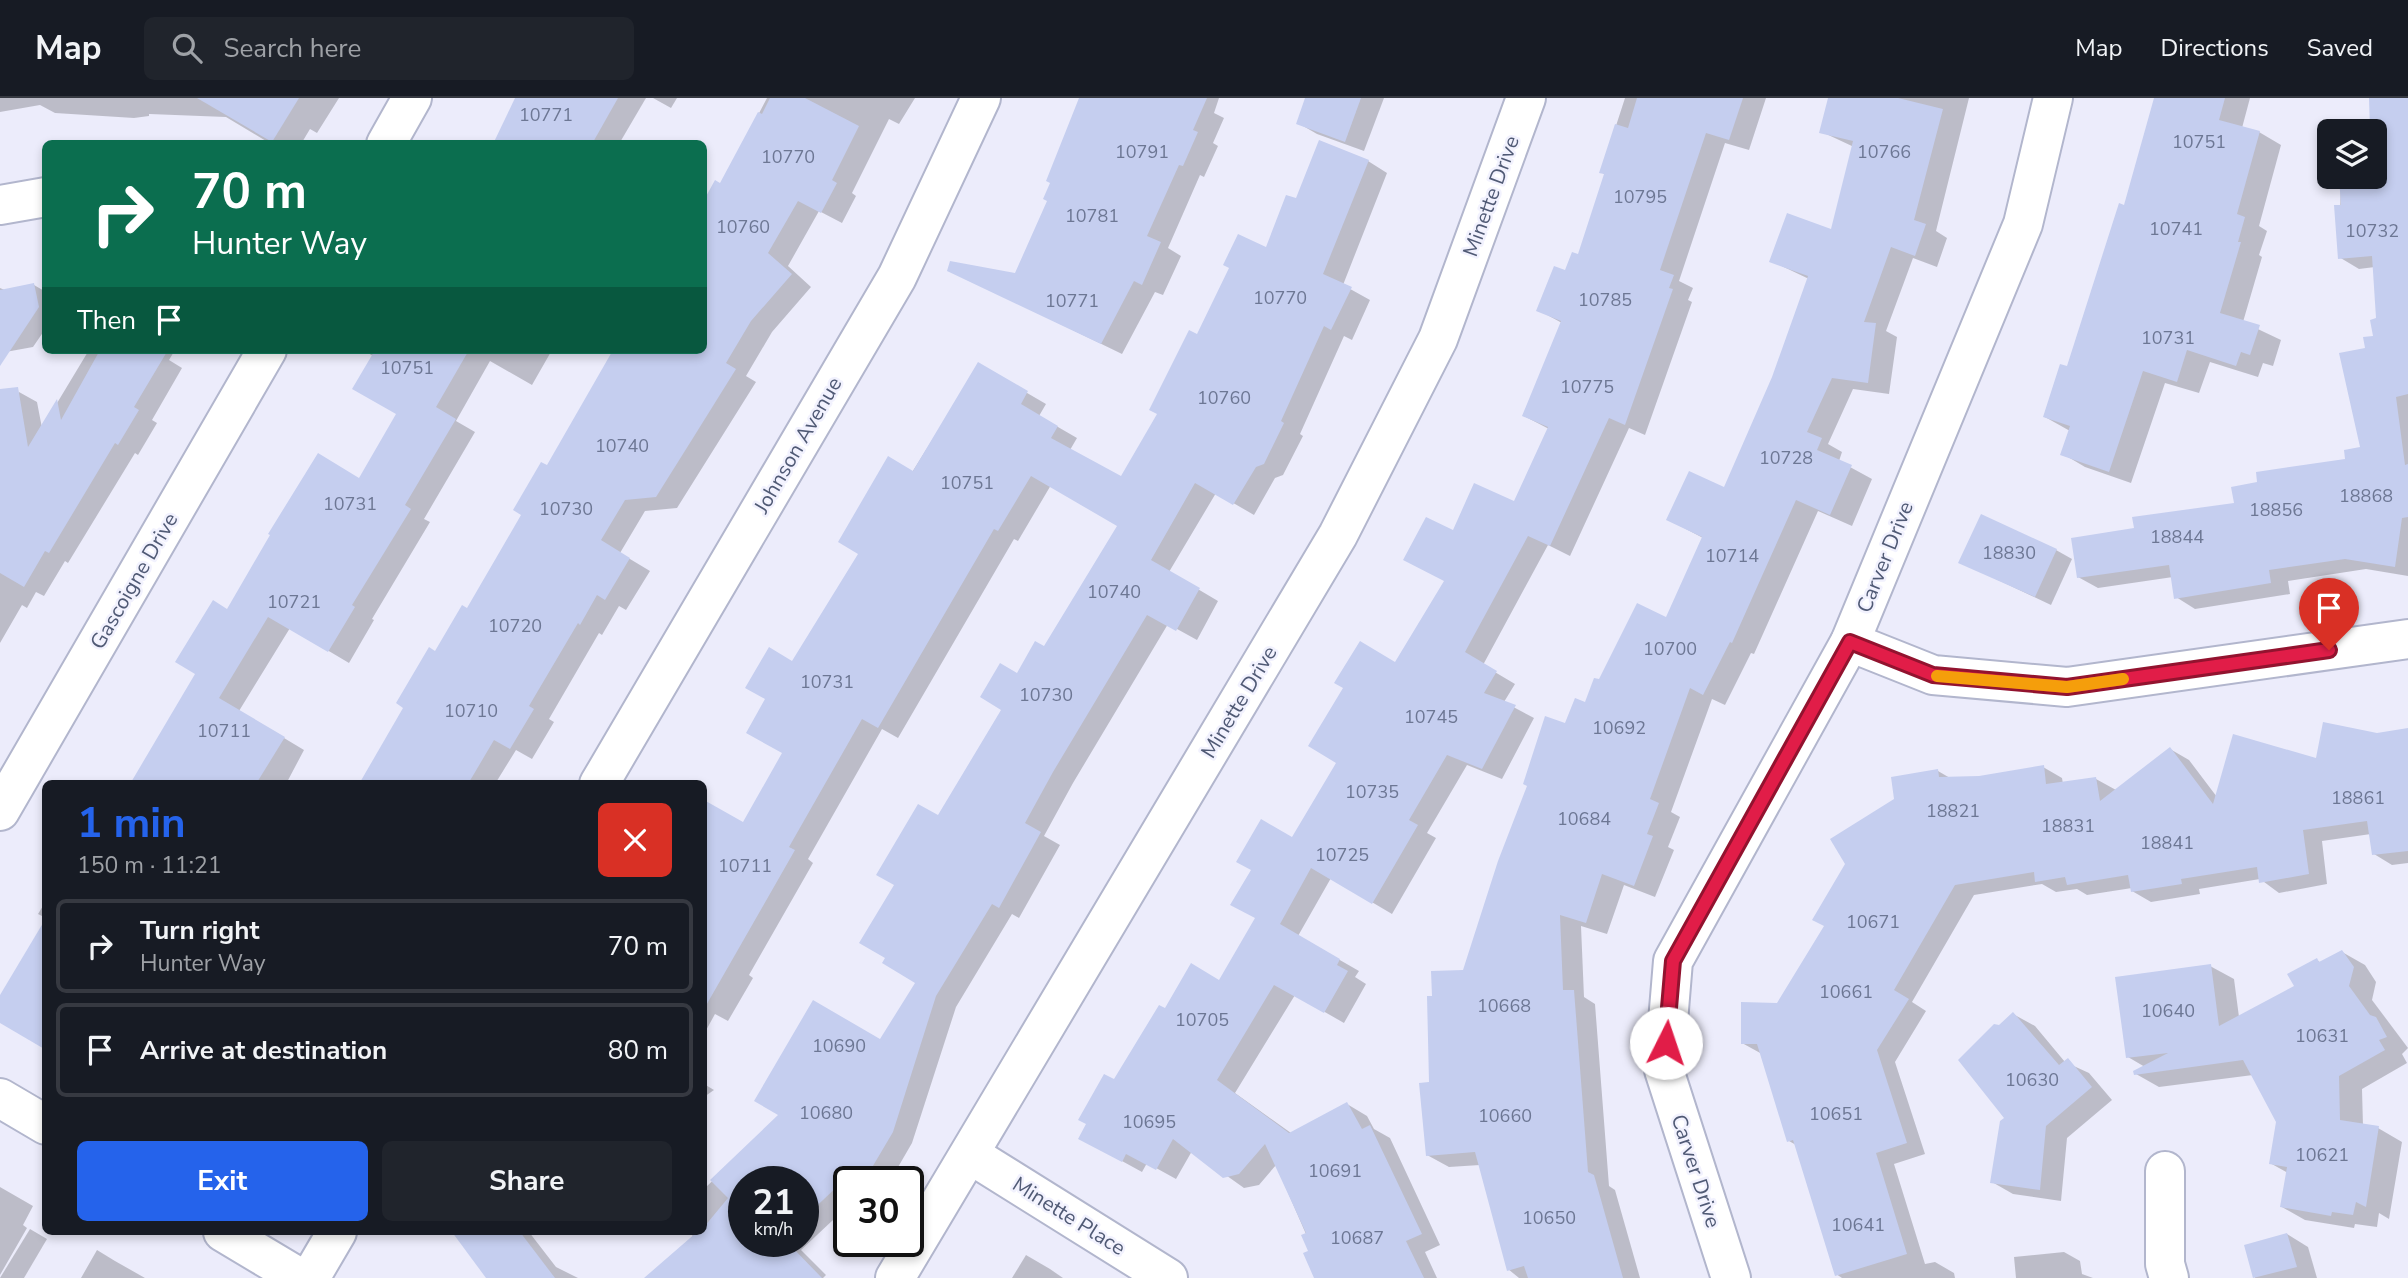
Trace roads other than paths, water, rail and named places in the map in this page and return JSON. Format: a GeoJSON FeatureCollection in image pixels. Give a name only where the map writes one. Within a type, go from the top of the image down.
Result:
{"type":"FeatureCollection","features":[{"type":"Feature","properties":{"kind":"street"},"geometry":{"type":"LineString","coordinates":[[388,140],[412,98]]}},
{"type":"Feature","properties":{"kind":"street","name":"Johnson Avenue"},"geometry":{"type":"LineString","coordinates":[[601,780],[897,277],[981,98]]}},
{"type":"Feature","properties":{"kind":"street","name":"Minette Drive"},"geometry":{"type":"LineString","coordinates":[[895,1278],[971,1155],[1338,536],[1438,340],[1526,98]]}},
{"type":"Feature","properties":{"kind":"street","name":"Carver Drive"},"geometry":{"type":"LineString","coordinates":[[1731,1278],[1664,1070],[1673,961],[1850,642],[2023,225],[2053,98]]}},
{"type":"Feature","properties":{"kind":"street"},"geometry":{"type":"LineString","coordinates":[[0,205],[42,198]]}},
{"type":"Feature","properties":{"kind":"street","name":"Gascoigne Drive"},"geometry":{"type":"LineString","coordinates":[[0,811],[265,354]]}},
{"type":"Feature","properties":{"kind":"street"},"geometry":{"type":"LineString","coordinates":[[1850,642],[1933,675],[2067,687],[2408,639]]}},
{"type":"Feature","properties":{"kind":"street"},"geometry":{"type":"LineString","coordinates":[[0,1098],[42,1123]]}},
{"type":"Feature","properties":{"kind":"street","name":"Minette Place"},"geometry":{"type":"LineString","coordinates":[[971,1155],[1168,1278]]}},
{"type":"Feature","properties":{"kind":"street"},"geometry":{"type":"LineString","coordinates":[[2165,1171],[2165,1264],[2169,1278]]}},
{"type":"Feature","properties":{"kind":"street"},"geometry":{"type":"LineString","coordinates":[[228,1235],[300,1278]]}},
{"type":"Feature","properties":{"kind":"street"},"geometry":{"type":"LineString","coordinates":[[310,1278],[335,1235]]}}]}
